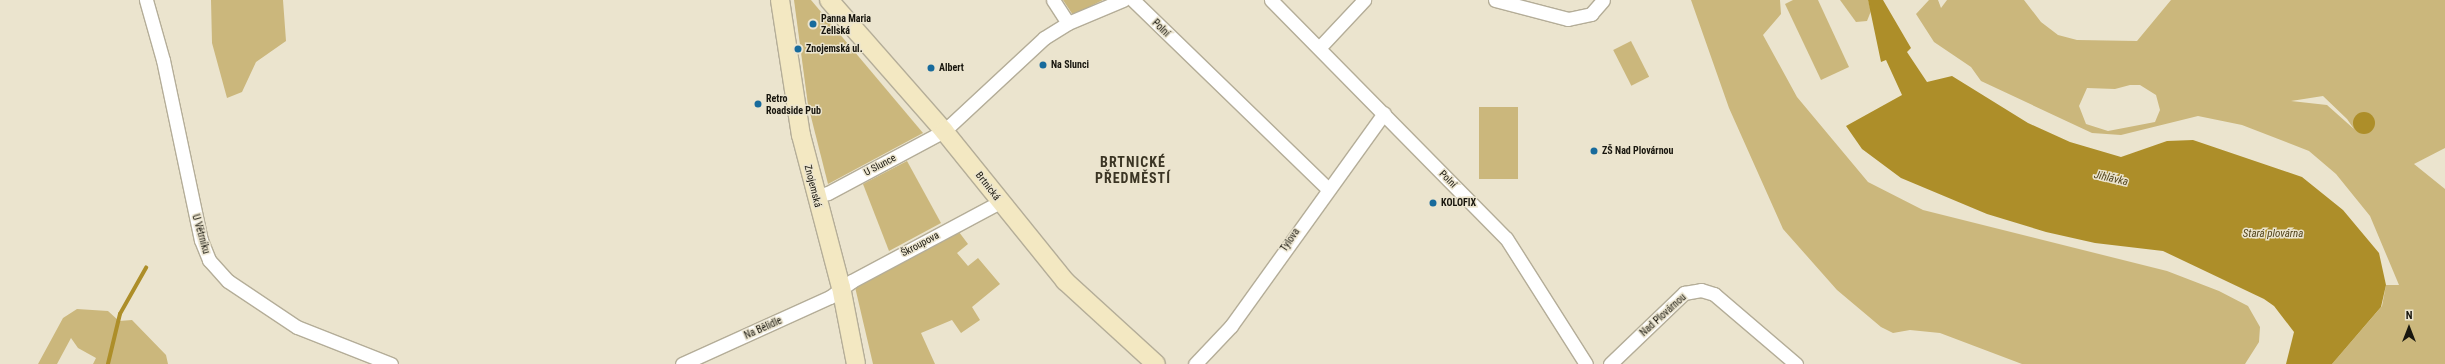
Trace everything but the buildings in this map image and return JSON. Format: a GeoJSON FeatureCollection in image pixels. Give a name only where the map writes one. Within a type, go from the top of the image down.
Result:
{"type":"FeatureCollection","features":[{"type":"Feature","properties":{"kind":"main road","name":"Brtnická"},"geometry":{"type":"LineString","coordinates":[[829,0],[944,131],[1000,202],[1072,288],[1156,364]]}},
{"type":"Feature","properties":{"kind":"main road","name":"Znojemská"},"geometry":{"type":"LineString","coordinates":[[781,2],[797,115],[815,196],[841,287],[856,364]]}},
{"type":"Feature","properties":{"kind":"street","name":"U Větrníku"},"geometry":{"type":"LineString","coordinates":[[146,0],[165,68],[201,240],[208,260],[228,281],[297,327],[391,364]]}},
{"type":"Feature","properties":{"kind":"street"},"geometry":{"type":"LineString","coordinates":[[1053,0],[1068,22]]}},
{"type":"Feature","properties":{"kind":"street"},"geometry":{"type":"LineString","coordinates":[[944,131],[1044,38],[1068,22],[1123,0]]}},
{"type":"Feature","properties":{"kind":"street","name":"Polní"},"geometry":{"type":"LineString","coordinates":[[1133,0],[1328,188]]}},
{"type":"Feature","properties":{"kind":"street","name":"Polní"},"geometry":{"type":"LineString","coordinates":[[1271,0],[1506,238],[1586,364]]}},
{"type":"Feature","properties":{"kind":"street"},"geometry":{"type":"LineString","coordinates":[[1318,48],[1364,0]]}},
{"type":"Feature","properties":{"kind":"street"},"geometry":{"type":"LineString","coordinates":[[1495,0],[1568,19],[1591,14],[1603,0]]}},
{"type":"Feature","properties":{"kind":"street","name":"Tylova"},"geometry":{"type":"LineString","coordinates":[[1195,364],[1232,326],[1328,188],[1384,114]]}},
{"type":"Feature","properties":{"kind":"street","name":"U Slunce"},"geometry":{"type":"LineString","coordinates":[[815,196],[828,193],[944,131]]}},
{"type":"Feature","properties":{"kind":"street","name":"Škroupova"},"geometry":{"type":"LineString","coordinates":[[841,287],[1000,202]]}},
{"type":"Feature","properties":{"kind":"street","name":"Na Bělidle"},"geometry":{"type":"LineString","coordinates":[[682,364],[830,297],[841,287]]}},
{"type":"Feature","properties":{"kind":"street","name":"Nad Plovárnou"},"geometry":{"type":"LineString","coordinates":[[1610,364],[1684,293],[1701,290],[1714,294],[1796,364]]}},
{"type":"Feature","properties":{"kind":"shaded area"},"geometry":{"type":"Polygon","coordinates":[[[211,0],[283,0],[286,41],[256,62],[242,92],[227,98],[212,43],[211,0]]]}},
{"type":"Feature","properties":{"kind":"shaded area"},"geometry":{"type":"Polygon","coordinates":[[[794,0],[811,0],[923,133],[828,184],[808,105],[794,0]]]}},
{"type":"Feature","properties":{"kind":"shaded area"},"geometry":{"type":"Polygon","coordinates":[[[1063,0],[1103,0],[1073,15],[1063,0]]]}},
{"type":"Feature","properties":{"kind":"shaded area"},"geometry":{"type":"Polygon","coordinates":[[[1691,0],[1780,0],[1781,14],[1763,35],[1797,97],[1868,182],[1923,210],[2167,271],[2219,291],[2248,306],[2260,327],[2259,342],[2245,364],[2022,364],[1940,333],[1910,330],[1893,333],[1881,327],[1837,290],[1783,229],[1729,108],[1691,0]]]}},
{"type":"Feature","properties":{"kind":"shaded area"},"geometry":{"type":"Polygon","coordinates":[[[1793,0],[1818,0],[1849,67],[1821,80],[1785,4],[1793,0]]]}},
{"type":"Feature","properties":{"kind":"shaded area"},"geometry":{"type":"Polygon","coordinates":[[[1840,0],[1868,0],[1871,11],[1867,21],[1856,22],[1840,0]]]}},
{"type":"Feature","properties":{"kind":"shaded area"},"geometry":{"type":"Polygon","coordinates":[[[1929,0],[1938,0],[1941,8],[1947,0],[2024,0],[2041,22],[2058,35],[2077,40],[2137,41],[2171,0],[2445,0],[2445,148],[2414,164],[2445,189],[2445,364],[2332,364],[2382,306],[2386,285],[2399,285],[2370,216],[2336,174],[2309,151],[2242,125],[2198,116],[2121,135],[2092,133],[1981,81],[1971,67],[1934,42],[1916,14],[1929,0]],[[2130,85],[2115,89],[2087,88],[2079,106],[2086,124],[2108,131],[2155,122],[2160,110],[2156,95],[2140,85],[2130,85]],[[2323,96],[2291,101],[2327,105],[2354,129],[2347,119],[2323,96]]]}},
{"type":"Feature","properties":{"kind":"shaded area"},"geometry":{"type":"Polygon","coordinates":[[[1631,41],[1649,77],[1631,86],[1613,50],[1631,41]]]}},
{"type":"Feature","properties":{"kind":"shaded area"},"geometry":{"type":"Polygon","coordinates":[[[1479,107],[1518,107],[1518,179],[1479,179],[1479,107]]]}},
{"type":"Feature","properties":{"kind":"shaded area"},"geometry":{"type":"Polygon","coordinates":[[[907,161],[941,223],[889,251],[863,184],[907,161]]]}},
{"type":"Feature","properties":{"kind":"shaded area"},"geometry":{"type":"Polygon","coordinates":[[[959,232],[968,244],[957,253],[968,266],[978,258],[1000,284],[972,307],[980,320],[961,333],[952,320],[921,333],[935,364],[873,364],[855,287],[959,232]]]}},
{"type":"Feature","properties":{"kind":"shaded area"},"geometry":{"type":"Polygon","coordinates":[[[77,309],[108,311],[119,321],[132,320],[166,355],[168,364],[93,364],[96,358],[78,348],[71,338],[57,364],[38,364],[63,318],[77,309]]]}},
{"type":"Feature","properties":{"kind":"water","name":"Stará plovárna"},"geometry":{"type":"Polygon","coordinates":[[[1868,0],[1883,0],[1911,48],[1907,52],[1927,82],[1952,76],[2028,123],[2070,142],[2121,157],[2167,141],[2193,140],[2302,177],[2343,210],[2379,253],[2386,285],[2381,307],[2332,364],[2286,364],[2294,332],[2274,306],[2264,299],[2163,251],[2095,243],[2046,232],[1987,214],[1901,178],[1862,149],[1846,126],[1902,95],[1886,60],[1881,62],[1868,0]]]}},
{"type":"Feature","properties":{"kind":"water"},"geometry":{"type":"Polygon","coordinates":[[[2364,112],[2372,115],[2375,123],[2372,131],[2364,134],[2356,131],[2353,123],[2356,115],[2364,112]]]}},
{"type":"Feature","properties":{"kind":"waterway"},"geometry":{"type":"LineString","coordinates":[[108,364],[120,314],[146,268]]}},
{"type":"Feature","properties":{"kind":"place","name":"Panna Maria Zellská"},"geometry":{"type":"Point","coordinates":[813,24]}},
{"type":"Feature","properties":{"kind":"place","name":"Znojemská ul."},"geometry":{"type":"Point","coordinates":[798,49]}},
{"type":"Feature","properties":{"kind":"place","name":"Na Slunci"},"geometry":{"type":"Point","coordinates":[1043,65]}},
{"type":"Feature","properties":{"kind":"place","name":"Albert"},"geometry":{"type":"Point","coordinates":[931,68]}},
{"type":"Feature","properties":{"kind":"place","name":"Retro Roadside Pub"},"geometry":{"type":"Point","coordinates":[758,104]}},
{"type":"Feature","properties":{"kind":"place","name":"ZŠ Nad Plovárnou"},"geometry":{"type":"Point","coordinates":[1594,151]}},
{"type":"Feature","properties":{"kind":"place","name":"KOLOFIX"},"geometry":{"type":"Point","coordinates":[1433,203]}},
{"type":"Feature","properties":{"kind":"district","name":"BRTNICKÉ PŘEDMĚSTÍ"},"geometry":{"type":"Point","coordinates":[1133,170]}},
{"type":"Feature","properties":{"kind":"water label","name":"Jihlávka"},"geometry":{"type":"Point","coordinates":[2111,179]}}]}
